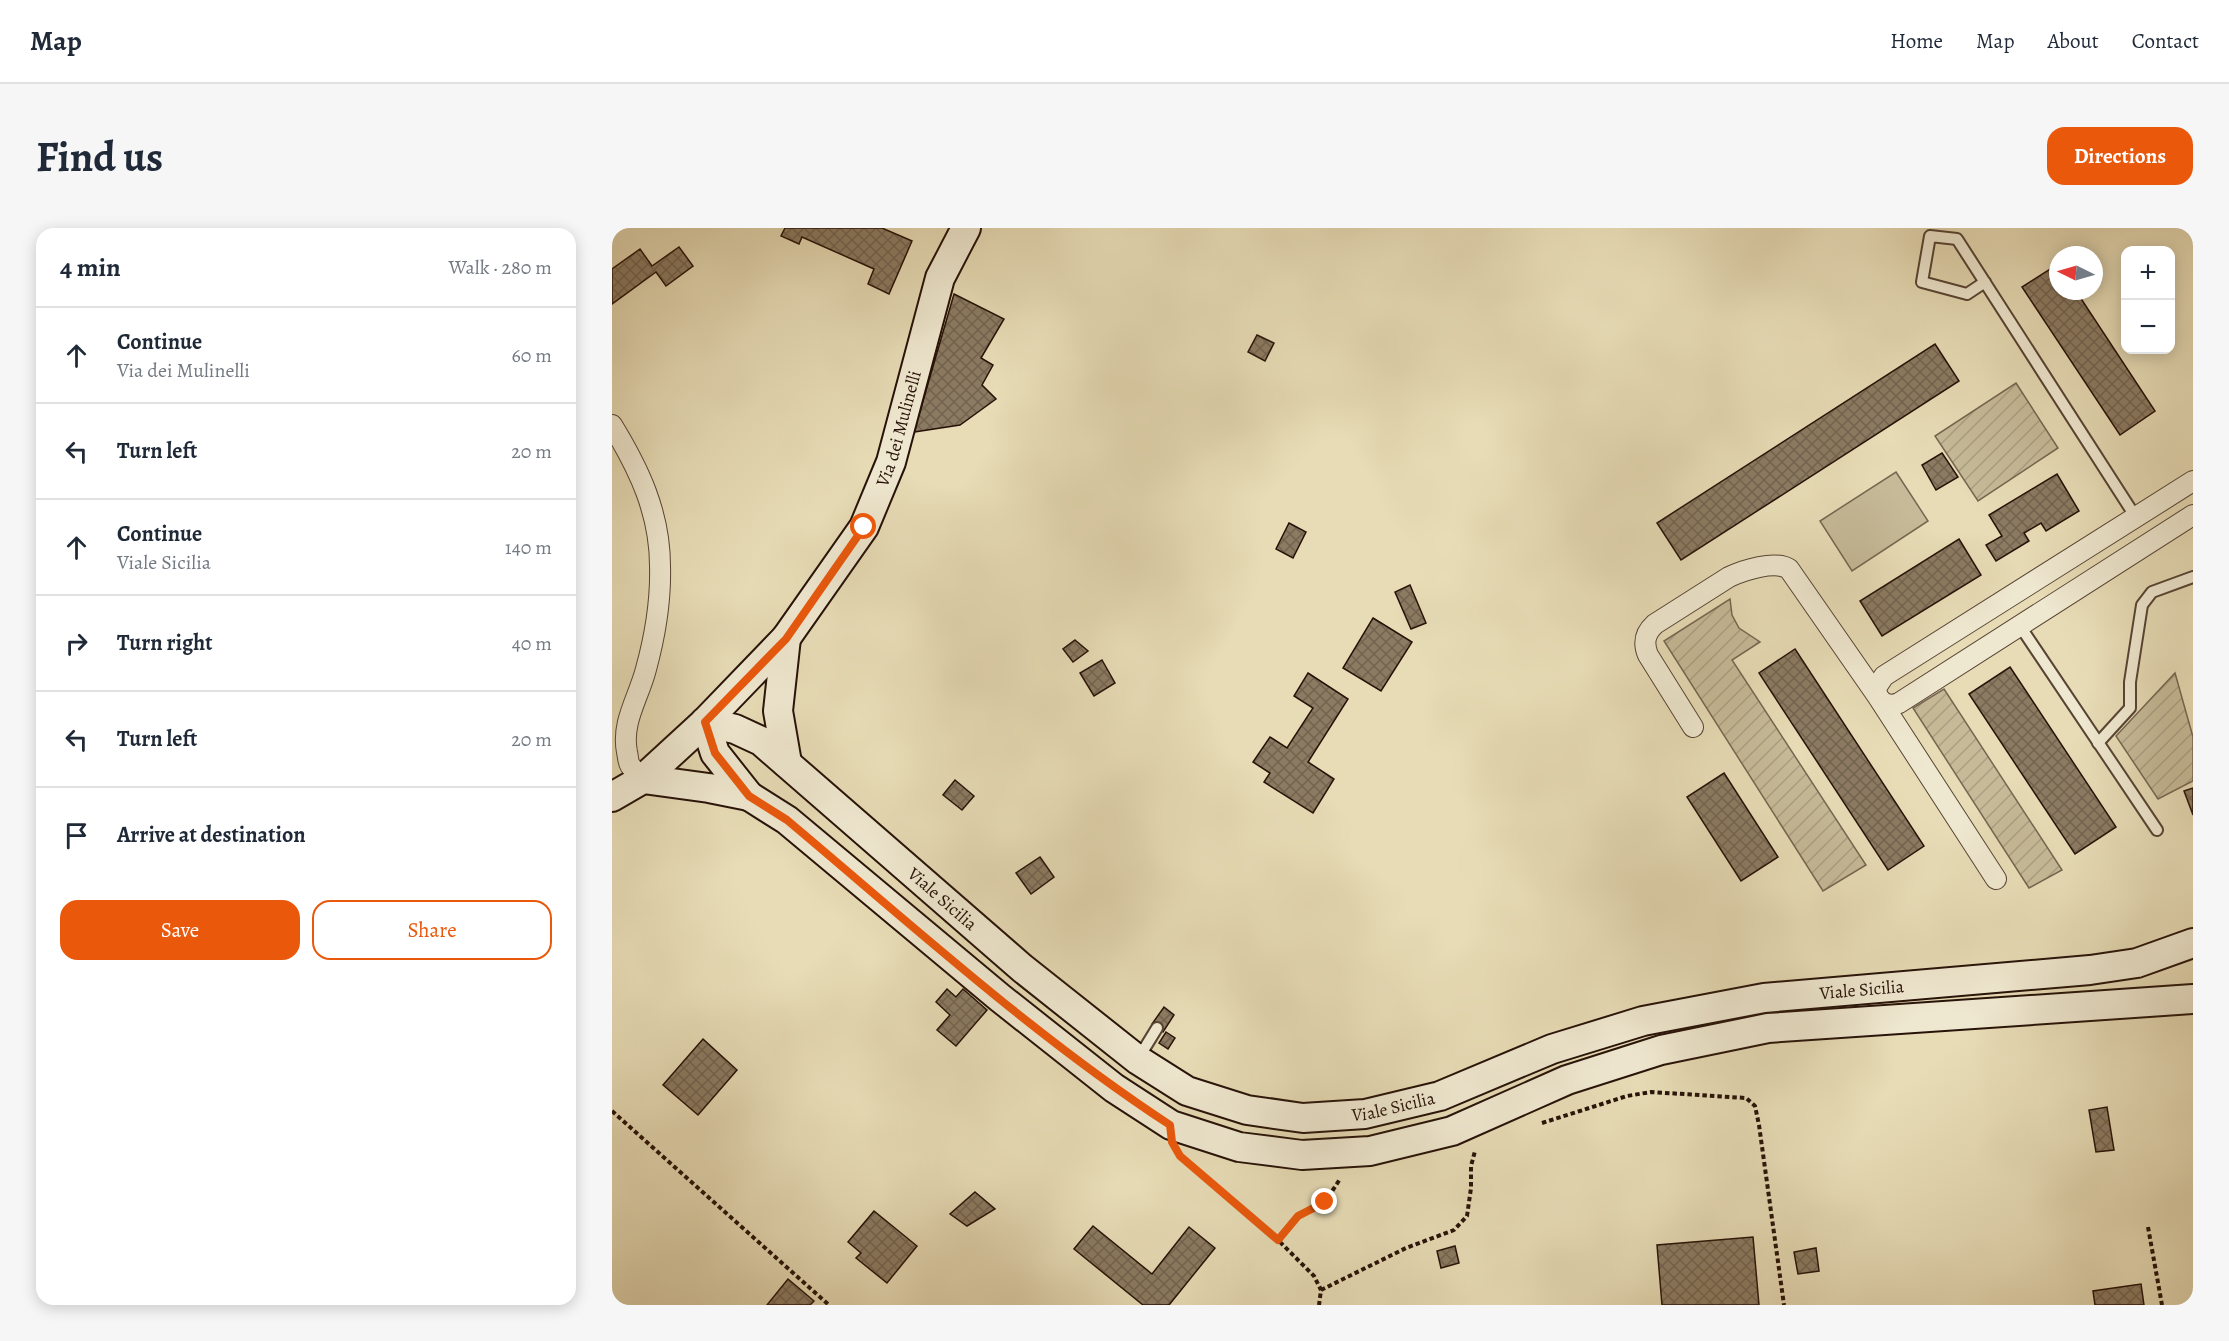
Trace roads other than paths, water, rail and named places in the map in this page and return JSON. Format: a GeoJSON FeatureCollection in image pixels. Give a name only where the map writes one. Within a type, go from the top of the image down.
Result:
{"type":"FeatureCollection","features":[{"type":"Feature","properties":{"kind":"main road","name":"Via dei Mulinelli"},"geometry":{"type":"LineString","coordinates":[[612,797],[643,779],[705,722],[786,639],[864,527],[891,462],[940,278],[966,228]]}},
{"type":"Feature","properties":{"kind":"main road"},"geometry":{"type":"LineString","coordinates":[[786,639],[778,711],[787,763]]}},
{"type":"Feature","properties":{"kind":"main road"},"geometry":{"type":"LineString","coordinates":[[705,722],[715,753],[749,796]]}},
{"type":"Feature","properties":{"kind":"main road","name":"Viale Sicilia"},"geometry":{"type":"LineString","coordinates":[[705,722],[735,729],[761,741],[1022,968],[1138,1060],[1186,1091],[1247,1110],[1303,1118],[1365,1114],[1440,1096],[1552,1049],[1643,1021],[1764,998],[2090,970],[2137,963],[2193,943]]}},
{"type":"Feature","properties":{"kind":"main road"},"geometry":{"type":"LineString","coordinates":[[643,779],[749,796]]}},
{"type":"Feature","properties":{"kind":"main road","name":"Viale Sicilia"},"geometry":{"type":"LineString","coordinates":[[749,796],[787,820],[1114,1088],[1170,1125],[1239,1147],[1302,1155],[1364,1152],[1452,1131],[1567,1080],[1661,1050],[1768,1028],[2193,999]]}},
{"type":"Feature","properties":{"kind":"street"},"geometry":{"type":"LineString","coordinates":[[612,425],[634,460],[658,527],[660,566],[657,615],[646,671],[629,715],[625,741],[630,765],[643,779]]}},
{"type":"Feature","properties":{"kind":"street"},"geometry":{"type":"LineString","coordinates":[[2193,481],[1884,676],[1876,688],[1878,697],[1890,705],[1899,703],[2193,515]]}},
{"type":"Feature","properties":{"kind":"street"},"geometry":{"type":"LineString","coordinates":[[1693,727],[1648,655],[1646,634],[1655,624],[1729,577],[1742,571],[1780,564],[1789,568],[1878,697],[1995,879]]}},
{"type":"Feature","properties":{"kind":"lane"},"geometry":{"type":"LineString","coordinates":[[1985,282],[1967,294],[1922,282],[1930,236],[1957,239],[1985,282],[2135,516]]}},
{"type":"Feature","properties":{"kind":"lane"},"geometry":{"type":"LineString","coordinates":[[2098,743],[2130,708],[2130,682],[2142,605],[2152,592],[2193,577]]}},
{"type":"Feature","properties":{"kind":"lane"},"geometry":{"type":"LineString","coordinates":[[2020,626],[2157,830]]}},
{"type":"Feature","properties":{"kind":"lane"},"geometry":{"type":"LineString","coordinates":[[1138,1060],[1157,1028]]}}]}
